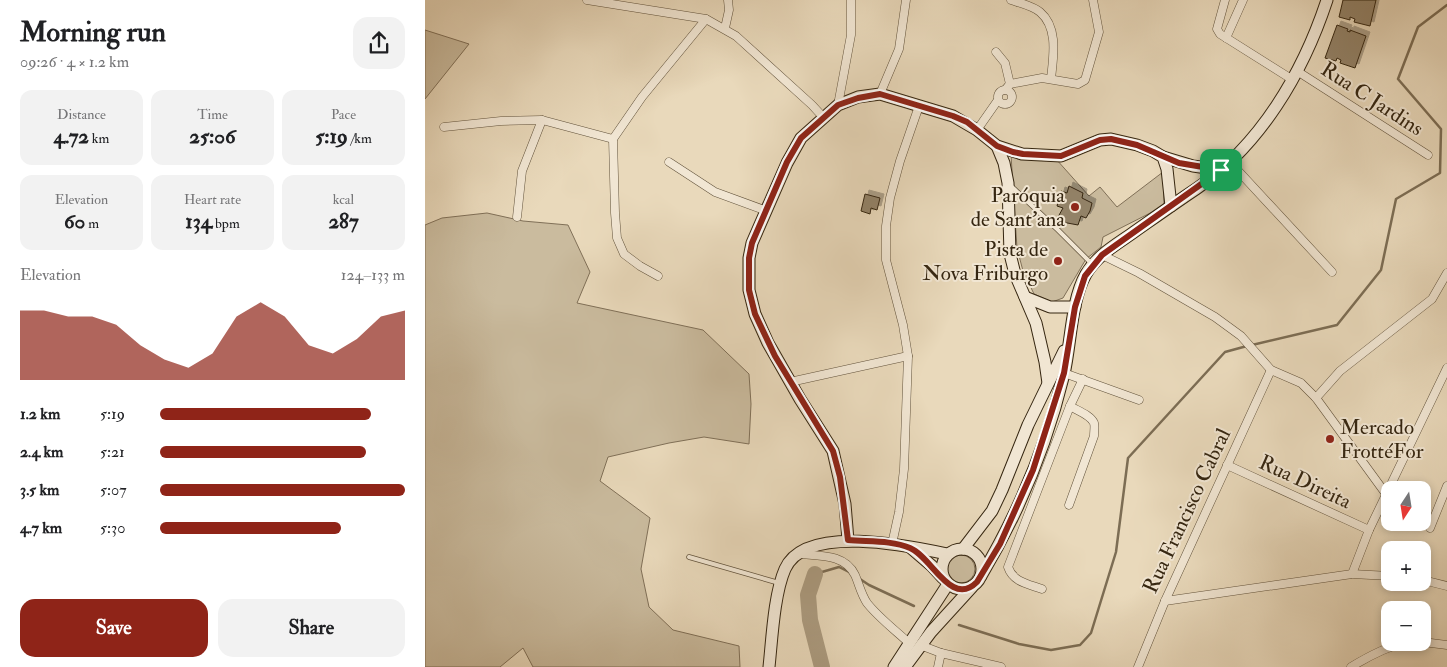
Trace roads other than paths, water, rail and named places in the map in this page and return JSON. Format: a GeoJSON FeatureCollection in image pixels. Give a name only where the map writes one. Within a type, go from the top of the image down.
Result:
{"type":"FeatureCollection","features":[{"type":"Feature","properties":{"kind":"street"},"geometry":{"type":"LineString","coordinates":[[587,0],[645,4],[706,19],[725,28],[786,80],[823,117]]}},
{"type":"Feature","properties":{"kind":"street"},"geometry":{"type":"LineString","coordinates":[[725,28],[729,10],[728,0]]}},
{"type":"Feature","properties":{"kind":"street"},"geometry":{"type":"LineString","coordinates":[[838,105],[851,36],[851,0]]}},
{"type":"Feature","properties":{"kind":"street"},"geometry":{"type":"LineString","coordinates":[[880,94],[899,49],[906,0]]}},
{"type":"Feature","properties":{"kind":"street"},"geometry":{"type":"LineString","coordinates":[[1011,0],[1040,12],[1046,19],[1054,44],[1051,79]]}},
{"type":"Feature","properties":{"kind":"street"},"geometry":{"type":"LineString","coordinates":[[977,130],[998,100],[1000,91],[1008,87],[1042,78],[1078,84],[1085,80],[1099,32],[1093,0]]}},
{"type":"Feature","properties":{"kind":"street"},"geometry":{"type":"LineString","coordinates":[[1225,0],[1217,29],[1226,38],[1243,0]]}},
{"type":"Feature","properties":{"kind":"street"},"geometry":{"type":"LineString","coordinates":[[894,667],[977,582],[1000,544],[1033,470],[1064,373],[1075,307],[1085,276],[1092,265],[1102,255],[1221,170],[1261,128],[1295,75],[1319,24],[1327,0]]}},
{"type":"Feature","properties":{"kind":"street"},"geometry":{"type":"LineString","coordinates":[[658,276],[640,266],[625,254],[617,238],[613,139],[642,97],[706,19]]}},
{"type":"Feature","properties":{"kind":"street","name":"Rua C Jardins"},"geometry":{"type":"LineString","coordinates":[[1226,38],[1295,75],[1428,156]]}},
{"type":"Feature","properties":{"kind":"street"},"geometry":{"type":"LineString","coordinates":[[996,52],[1005,63],[1008,87],[1012,96],[1011,101],[1007,104],[1002,104],[998,100]]}},
{"type":"Feature","properties":{"kind":"street"},"geometry":{"type":"LineString","coordinates":[[848,540],[840,477],[833,451],[790,382],[765,336],[755,314],[749,290],[749,258],[752,243],[787,162],[801,138],[838,105],[858,98],[880,94],[953,116],[977,130],[997,146],[1023,154],[1061,156],[1100,140],[1111,139],[1137,145],[1163,157],[1193,166],[1221,170]]}},
{"type":"Feature","properties":{"kind":"street"},"geometry":{"type":"LineString","coordinates":[[892,544],[899,512],[904,469],[908,356],[903,325],[886,260],[886,226],[890,198],[900,161],[919,106]]}},
{"type":"Feature","properties":{"kind":"street"},"geometry":{"type":"LineString","coordinates":[[444,127],[501,121],[542,120],[613,139]]}},
{"type":"Feature","properties":{"kind":"street"},"geometry":{"type":"LineString","coordinates":[[517,217],[523,171],[542,120]]}},
{"type":"Feature","properties":{"kind":"street"},"geometry":{"type":"LineString","coordinates":[[997,146],[1004,163],[1008,184],[1010,254],[1015,274],[1036,323],[1048,383]]}},
{"type":"Feature","properties":{"kind":"street"},"geometry":{"type":"LineString","coordinates":[[1163,157],[1167,169],[1171,206]]}},
{"type":"Feature","properties":{"kind":"street"},"geometry":{"type":"LineString","coordinates":[[669,162],[715,192],[767,211]]}},
{"type":"Feature","properties":{"kind":"street"},"geometry":{"type":"LineString","coordinates":[[1230,162],[1332,272]]}},
{"type":"Feature","properties":{"kind":"street"},"geometry":{"type":"LineString","coordinates":[[1102,255],[1139,273],[1215,317],[1241,336],[1271,370],[1301,383],[1316,398],[1381,487]]}},
{"type":"Feature","properties":{"kind":"street"},"geometry":{"type":"LineString","coordinates":[[1316,398],[1340,371],[1427,303],[1437,292],[1447,273]]}},
{"type":"Feature","properties":{"kind":"street"},"geometry":{"type":"LineString","coordinates":[[1025,297],[1050,307],[1075,307]]}},
{"type":"Feature","properties":{"kind":"street"},"geometry":{"type":"LineString","coordinates":[[963,549],[992,511],[1003,490],[1028,425],[1069,340]]}},
{"type":"Feature","properties":{"kind":"street"},"geometry":{"type":"LineString","coordinates":[[790,382],[908,356]]}},
{"type":"Feature","properties":{"kind":"street"},"geometry":{"type":"LineString","coordinates":[[1392,481],[1447,368]]}},
{"type":"Feature","properties":{"kind":"street","name":"Rua Francisco Cabral"},"geometry":{"type":"LineString","coordinates":[[1137,667],[1165,601],[1271,370]]}},
{"type":"Feature","properties":{"kind":"street"},"geometry":{"type":"LineString","coordinates":[[1064,373],[1139,400]]}},
{"type":"Feature","properties":{"kind":"street"},"geometry":{"type":"LineString","coordinates":[[1042,589],[1015,579],[1010,574],[1008,567],[1070,406],[1083,379]]}},
{"type":"Feature","properties":{"kind":"street"},"geometry":{"type":"LineString","coordinates":[[1069,506],[1094,436],[1094,423],[1090,418],[1070,406]]}},
{"type":"Feature","properties":{"kind":"street","name":"Rua Direita"},"geometry":{"type":"LineString","coordinates":[[1227,465],[1369,530]]}},
{"type":"Feature","properties":{"kind":"street"},"geometry":{"type":"LineString","coordinates":[[1431,526],[1447,486]]}},
{"type":"Feature","properties":{"kind":"street"},"geometry":{"type":"LineString","coordinates":[[1352,574],[1381,505]]}},
{"type":"Feature","properties":{"kind":"street"},"geometry":{"type":"LineString","coordinates":[[769,667],[785,567],[796,554],[806,548],[848,540],[892,544],[947,554]]}},
{"type":"Feature","properties":{"kind":"street"},"geometry":{"type":"LineString","coordinates":[[911,548],[933,566],[946,582],[955,588],[972,587]]}},
{"type":"Feature","properties":{"kind":"street"},"geometry":{"type":"LineString","coordinates":[[905,667],[946,582],[941,566],[947,554],[954,550],[963,549],[971,551],[981,563],[981,576]]}},
{"type":"Feature","properties":{"kind":"street"},"geometry":{"type":"LineString","coordinates":[[796,554],[838,558],[846,562],[855,574],[862,593],[872,608],[915,644],[941,653],[1001,667]]}},
{"type":"Feature","properties":{"kind":"street"},"geometry":{"type":"LineString","coordinates":[[1165,601],[1352,574],[1381,576]]}},
{"type":"Feature","properties":{"kind":"street"},"geometry":{"type":"LineString","coordinates":[[1431,582],[1447,586]]}},
{"type":"Feature","properties":{"kind":"street"},"geometry":{"type":"LineString","coordinates":[[1431,643],[1447,645]]}},
{"type":"Feature","properties":{"kind":"street"},"geometry":{"type":"LineString","coordinates":[[1351,667],[1381,650]]}},
{"type":"Feature","properties":{"kind":"street"},"geometry":{"type":"LineString","coordinates":[[941,653],[941,665]]}},
{"type":"Feature","properties":{"kind":"lane"},"geometry":{"type":"LineString","coordinates":[[1008,184],[1069,240],[1092,265]]}},
{"type":"Feature","properties":{"kind":"lane"},"geometry":{"type":"LineString","coordinates":[[689,557],[781,584]]}},
{"type":"Feature","properties":{"kind":"waterway"},"geometry":{"type":"LineString","coordinates":[[1252,345],[1337,325],[1381,270],[1396,199],[1440,173],[1441,129],[1398,79],[1418,27],[1447,5]]}},
{"type":"Feature","properties":{"kind":"waterway"},"geometry":{"type":"LineString","coordinates":[[959,625],[1019,644],[1051,650],[1080,645],[1091,633],[1116,552],[1128,458],[1225,352],[1247,346]]}},
{"type":"Feature","properties":{"kind":"waterway"},"geometry":{"type":"LineString","coordinates":[[815,574],[839,567],[851,573]]}},
{"type":"Feature","properties":{"kind":"waterway"},"geometry":{"type":"LineString","coordinates":[[815,574],[808,595],[810,620],[822,667]]}},
{"type":"Feature","properties":{"kind":"waterway"},"geometry":{"type":"LineString","coordinates":[[860,579],[914,606]]}},
{"type":"Feature","properties":{"kind":"place","name":"Paróquia de Sant'ana"},"geometry":{"type":"Point","coordinates":[1075,207]}},
{"type":"Feature","properties":{"kind":"place","name":"Pista de Nova Friburgo"},"geometry":{"type":"Point","coordinates":[1058,261]}},
{"type":"Feature","properties":{"kind":"place","name":"Mercado FrottéFor"},"geometry":{"type":"Point","coordinates":[1330,439]}}]}
